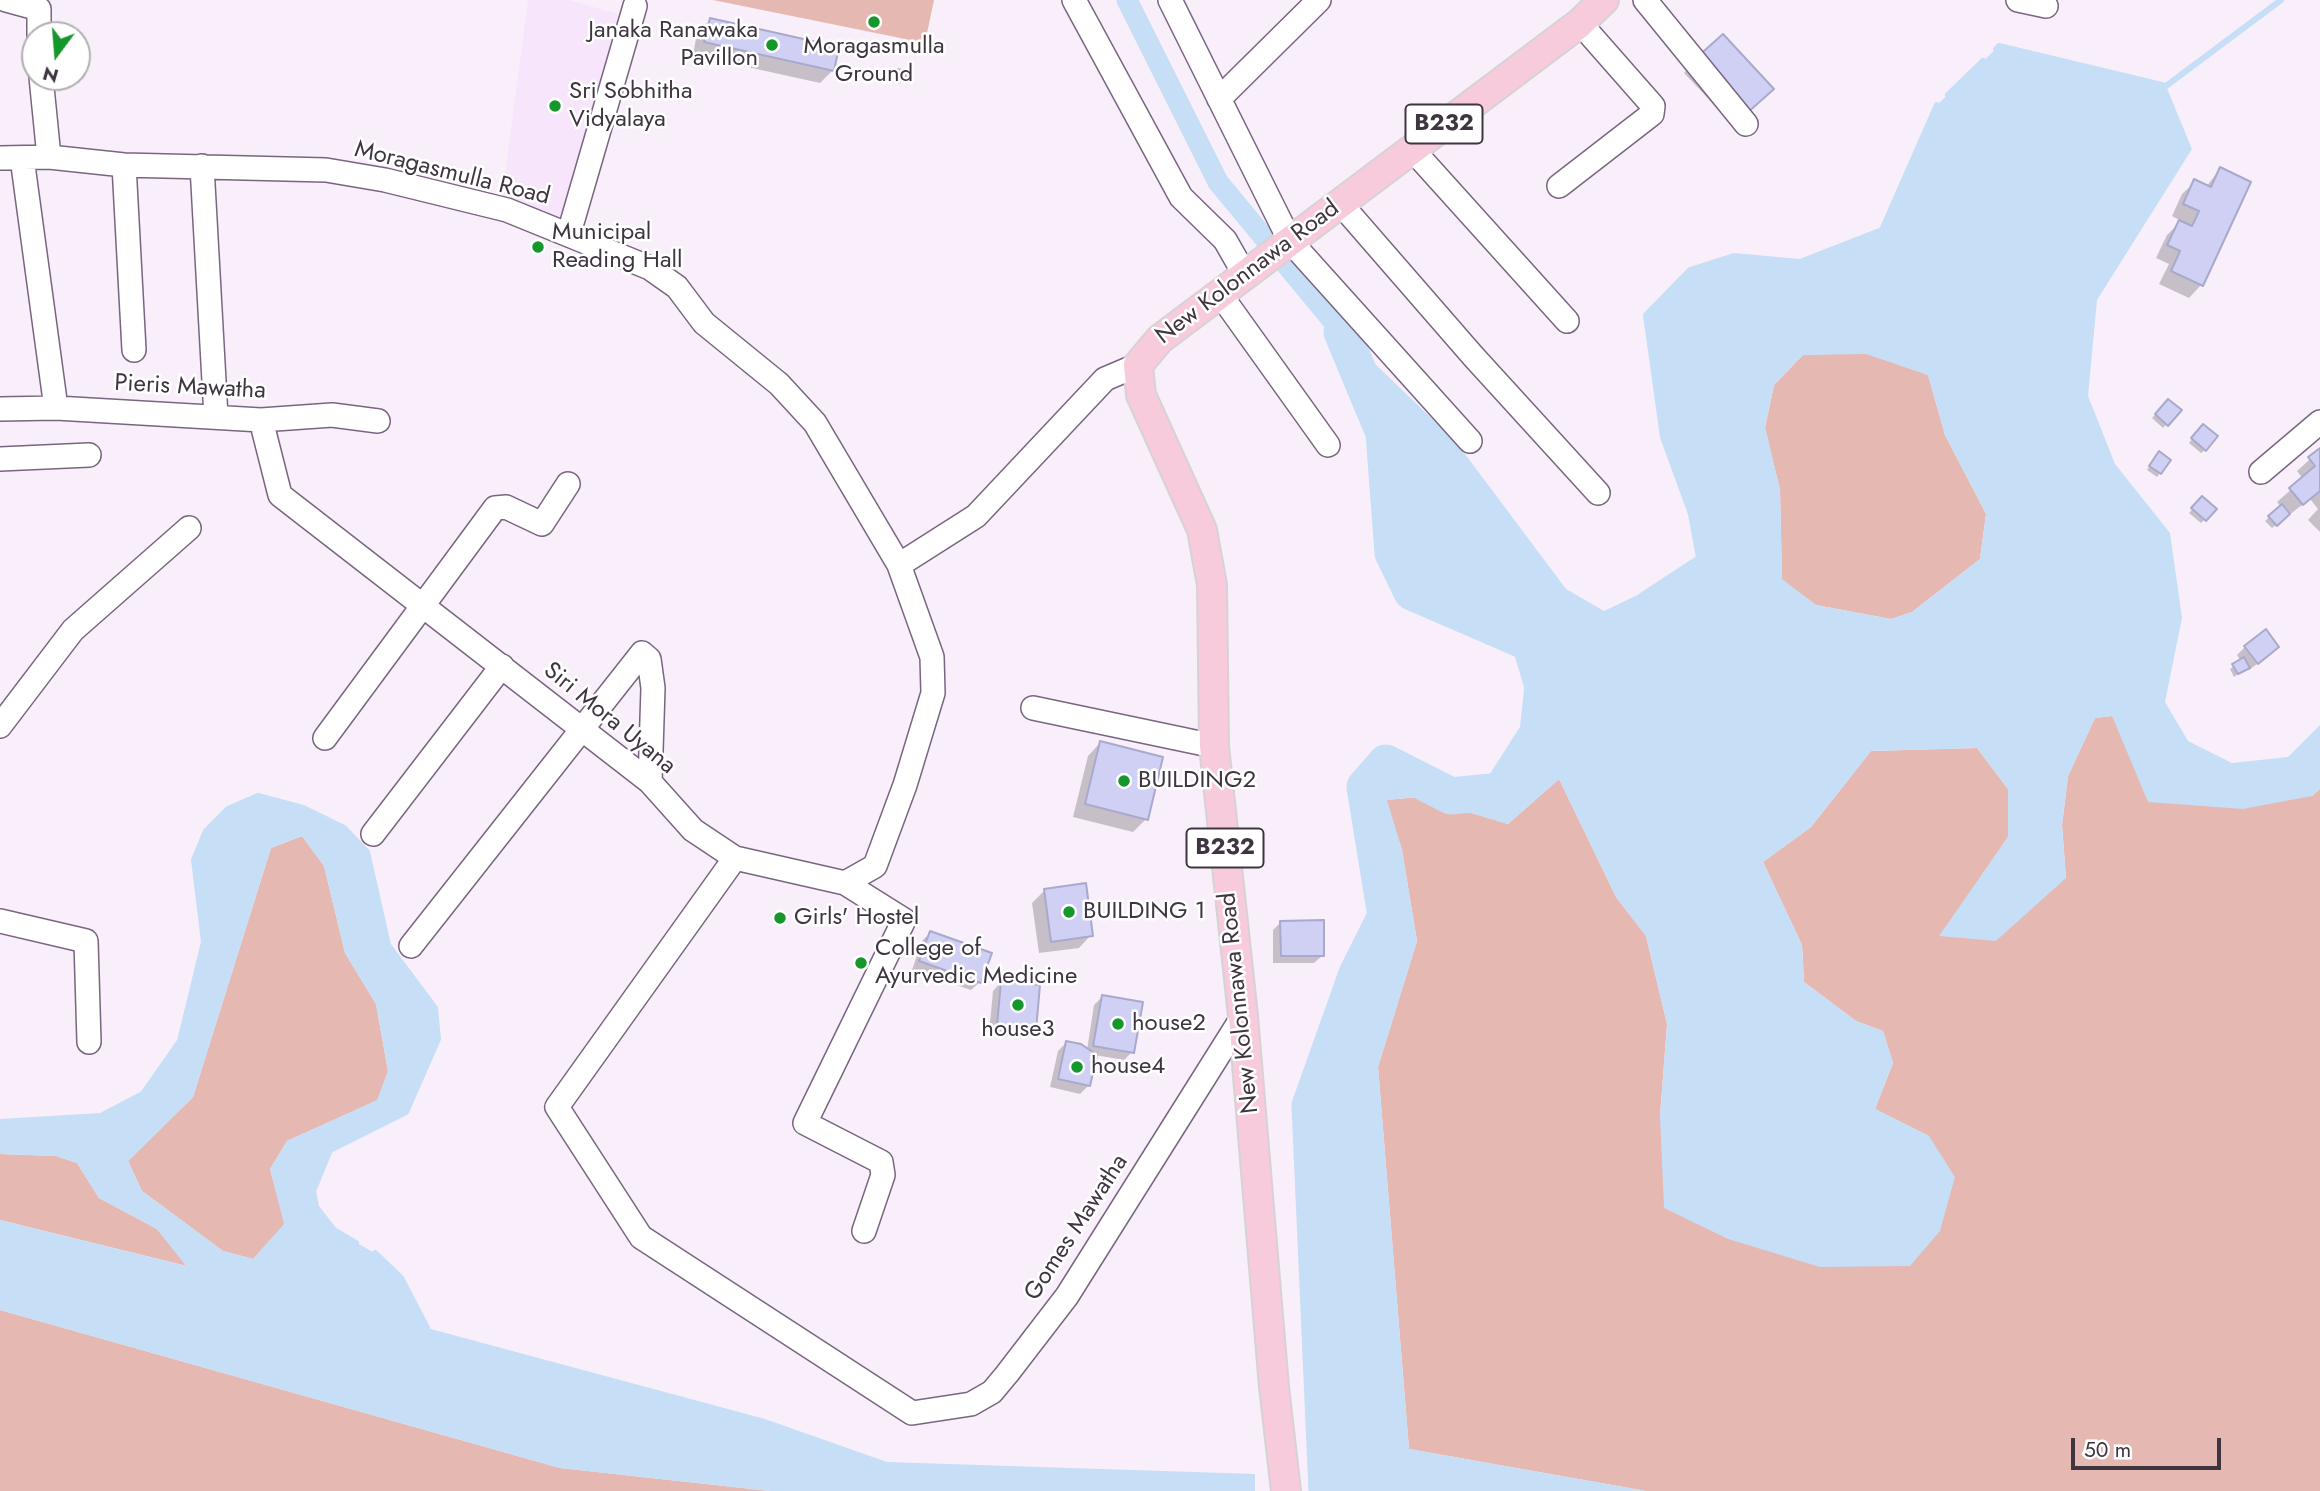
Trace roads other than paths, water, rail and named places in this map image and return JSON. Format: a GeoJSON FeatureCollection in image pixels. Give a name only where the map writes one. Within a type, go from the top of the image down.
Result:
{"type":"FeatureCollection","features":[{"type":"Feature","properties":{"kind":"main road","name":"New Kolonnawa Road"},"geometry":{"type":"LineString","coordinates":[[1286,1491],[1274,1387],[1243,1016],[1214,746],[1212,586],[1202,530],[1142,395],[1138,365],[1160,339],[1580,23],[1604,0]]}},
{"type":"Feature","properties":{"kind":"street"},"geometry":{"type":"LineString","coordinates":[[6,0],[39,5]]}},
{"type":"Feature","properties":{"kind":"street"},"geometry":{"type":"LineString","coordinates":[[1074,0],[1181,197],[1225,240],[1248,273]]}},
{"type":"Feature","properties":{"kind":"street"},"geometry":{"type":"LineString","coordinates":[[1170,0],[1286,244],[1470,441]]}},
{"type":"Feature","properties":{"kind":"street"},"geometry":{"type":"LineString","coordinates":[[1219,99],[1319,0]]}},
{"type":"Feature","properties":{"kind":"street"},"geometry":{"type":"LineString","coordinates":[[1645,0],[1746,124]]}},
{"type":"Feature","properties":{"kind":"street"},"geometry":{"type":"LineString","coordinates":[[2018,0],[2046,6]]}},
{"type":"Feature","properties":{"kind":"street"},"geometry":{"type":"LineString","coordinates":[[569,233],[635,6]]}},
{"type":"Feature","properties":{"kind":"street"},"geometry":{"type":"LineString","coordinates":[[1559,186],[1652,114],[1653,106],[1580,23]]}},
{"type":"Feature","properties":{"kind":"street"},"geometry":{"type":"LineString","coordinates":[[43,91],[50,156]]}},
{"type":"Feature","properties":{"kind":"street"},"geometry":{"type":"LineString","coordinates":[[1411,148],[1567,321]]}},
{"type":"Feature","properties":{"kind":"street","name":"Moragasmulla Road"},"geometry":{"type":"LineString","coordinates":[[11,158],[50,156],[124,165],[326,170],[385,180],[507,210],[650,268],[677,287],[704,323],[779,384],[815,422],[899,565],[932,657],[933,693],[905,785],[874,866],[845,883]]}},
{"type":"Feature","properties":{"kind":"street"},"geometry":{"type":"LineString","coordinates":[[11,158],[56,408]]}},
{"type":"Feature","properties":{"kind":"street"},"geometry":{"type":"LineString","coordinates":[[124,165],[134,349]]}},
{"type":"Feature","properties":{"kind":"street"},"geometry":{"type":"LineString","coordinates":[[202,166],[216,417]]}},
{"type":"Feature","properties":{"kind":"street"},"geometry":{"type":"LineString","coordinates":[[1340,203],[1473,356],[1598,493]]}},
{"type":"Feature","properties":{"kind":"street"},"geometry":{"type":"LineString","coordinates":[[1220,295],[1328,445]]}},
{"type":"Feature","properties":{"kind":"street"},"geometry":{"type":"LineString","coordinates":[[899,565],[976,516],[1105,379],[1138,365]]}},
{"type":"Feature","properties":{"kind":"street","name":"Pieris Mawatha"},"geometry":{"type":"LineString","coordinates":[[0,410],[56,408],[261,420],[332,415],[378,421]]}},
{"type":"Feature","properties":{"kind":"street","name":"Siri Mora Uyana"},"geometry":{"type":"LineString","coordinates":[[261,420],[280,495],[423,609],[502,666],[650,782],[693,831],[735,858],[845,883],[904,920],[805,1123],[881,1162],[883,1175],[864,1231]]}},
{"type":"Feature","properties":{"kind":"street"},"geometry":{"type":"LineString","coordinates":[[2261,472],[2320,422]]}},
{"type":"Feature","properties":{"kind":"street"},"geometry":{"type":"LineString","coordinates":[[0,458],[89,456]]}},
{"type":"Feature","properties":{"kind":"street"},"geometry":{"type":"LineString","coordinates":[[325,738],[423,609],[495,508],[506,507],[542,524],[568,484]]}},
{"type":"Feature","properties":{"kind":"street"},"geometry":{"type":"LineString","coordinates":[[0,726],[74,630],[189,528]]}},
{"type":"Feature","properties":{"kind":"street"},"geometry":{"type":"LineString","coordinates":[[411,946],[642,653],[649,659],[653,688],[650,782]]}},
{"type":"Feature","properties":{"kind":"street"},"geometry":{"type":"LineString","coordinates":[[373,834],[502,666]]}},
{"type":"Feature","properties":{"kind":"street"},"geometry":{"type":"LineString","coordinates":[[1033,708],[1214,746]]}},
{"type":"Feature","properties":{"kind":"street","name":"Gomes Mawatha"},"geometry":{"type":"LineString","coordinates":[[735,858],[558,1107],[641,1237],[912,1413],[971,1404],[992,1392],[1067,1296],[1243,1016]]}},
{"type":"Feature","properties":{"kind":"street"},"geometry":{"type":"LineString","coordinates":[[0,921],[86,941],[89,1042]]}},
{"type":"Feature","properties":{"kind":"water"},"geometry":{"type":"Polygon","coordinates":[[[1999,46],[2166,86],[2192,149],[2097,300],[2088,396],[2115,464],[2170,533],[2182,618],[2165,702],[2188,741],[2232,763],[2288,757],[2320,725],[2320,789],[2312,796],[2243,809],[2148,802],[2112,716],[2095,718],[2068,776],[2062,825],[2066,878],[1996,941],[1939,936],[2008,837],[2008,789],[1977,748],[1871,751],[1811,827],[1763,862],[1802,945],[1804,982],[1856,1021],[1883,1031],[1893,1063],[1875,1109],[1929,1136],[1955,1177],[1940,1231],[1910,1266],[1820,1267],[1728,1239],[1664,1208],[1660,1116],[1667,1024],[1646,936],[1616,897],[1559,779],[1508,824],[1418,797],[1387,800],[1402,850],[1417,941],[1378,1067],[1409,1449],[1646,1491],[1327,1491],[1310,1106],[1357,974],[1386,916],[1365,787],[1386,763],[1451,796],[1501,791],[1538,733],[1543,686],[1530,643],[1412,592],[1393,553],[1384,433],[1342,332],[1456,442],[1566,589],[1604,611],[1644,592],[1699,558],[1691,514],[1663,437],[1646,315],[1690,270],[1734,256],[1800,262],[1882,230],[1936,106],[1999,46]],[[1866,354],[1803,355],[1774,385],[1765,427],[1780,490],[1782,579],[1816,605],[1891,619],[1912,612],[1980,559],[1986,514],[1945,435],[1928,375],[1866,354]]]}},
{"type":"Feature","properties":{"kind":"water"},"geometry":{"type":"Polygon","coordinates":[[[258,796],[303,808],[344,828],[367,852],[388,945],[435,1008],[438,1039],[406,1112],[330,1150],[313,1191],[316,1207],[334,1230],[378,1255],[401,1278],[427,1328],[765,1419],[887,1462],[1255,1474],[1255,1491],[770,1491],[560,1468],[0,1310],[0,1220],[186,1266],[157,1229],[99,1198],[77,1163],[56,1156],[0,1154],[0,1122],[101,1116],[143,1094],[180,1041],[204,942],[194,860],[206,831],[228,809],[258,796]],[[302,836],[271,848],[193,1097],[128,1161],[142,1191],[223,1251],[253,1259],[284,1224],[270,1169],[287,1141],[377,1100],[388,1071],[376,1004],[345,953],[324,866],[302,836]]]}},
{"type":"Feature","properties":{"kind":"waterway"},"geometry":{"type":"LineString","coordinates":[[1127,0],[1218,182],[1342,332]]}},
{"type":"Feature","properties":{"kind":"waterway"},"geometry":{"type":"LineString","coordinates":[[1996,49],[1999,46],[2166,86],[2281,0]]}},
{"type":"Feature","properties":{"kind":"waterway"},"geometry":{"type":"LineString","coordinates":[[1948,95],[1983,61]]}},
{"type":"Feature","properties":{"kind":"waterway"},"geometry":{"type":"LineString","coordinates":[[1641,596],[1699,558],[1691,514],[1663,437],[1646,315],[1690,270],[1734,256],[1800,262],[1882,230],[1937,105]]}},
{"type":"Feature","properties":{"kind":"waterway"},"geometry":{"type":"LineString","coordinates":[[1327,1491],[1310,1106],[1357,974],[1386,916],[1365,787],[1386,763],[1451,796],[1501,791],[1538,733],[1543,686],[1530,643],[1412,592],[1393,553],[1384,433],[1342,332]]}},
{"type":"Feature","properties":{"kind":"waterway"},"geometry":{"type":"LineString","coordinates":[[0,1122],[101,1116],[143,1094],[180,1041],[204,942],[194,860],[206,831],[228,809],[258,796],[303,808],[344,828],[367,852],[388,945],[435,1008],[438,1039],[406,1112],[330,1150],[313,1191],[316,1207],[334,1230],[356,1243]]}},
{"type":"Feature","properties":{"kind":"waterway"},"geometry":{"type":"LineString","coordinates":[[375,1253],[401,1278],[427,1328]]}},
{"type":"Feature","properties":{"kind":"place","name":"Moragasmulla Ground"},"geometry":{"type":"Point","coordinates":[874,22]}},
{"type":"Feature","properties":{"kind":"place","name":"Janaka Ranawaka Pavillon"},"geometry":{"type":"Point","coordinates":[772,45]}},
{"type":"Feature","properties":{"kind":"place","name":"Sri Sobhitha Vidyalaya"},"geometry":{"type":"Point","coordinates":[555,106]}},
{"type":"Feature","properties":{"kind":"place","name":"Municipal Reading Hall"},"geometry":{"type":"Point","coordinates":[538,247]}},
{"type":"Feature","properties":{"kind":"place","name":"BUILDING2"},"geometry":{"type":"Point","coordinates":[1124,781]}},
{"type":"Feature","properties":{"kind":"place","name":"BUILDING 1"},"geometry":{"type":"Point","coordinates":[1069,912]}},
{"type":"Feature","properties":{"kind":"place","name":"Girls' Hostel"},"geometry":{"type":"Point","coordinates":[780,918]}},
{"type":"Feature","properties":{"kind":"place","name":"College of Ayurvedic Medicine"},"geometry":{"type":"Point","coordinates":[861,963]}},
{"type":"Feature","properties":{"kind":"place","name":"house3"},"geometry":{"type":"Point","coordinates":[1018,1005]}},
{"type":"Feature","properties":{"kind":"place","name":"house2"},"geometry":{"type":"Point","coordinates":[1118,1024]}},
{"type":"Feature","properties":{"kind":"place","name":"house4"},"geometry":{"type":"Point","coordinates":[1077,1067]}}]}
